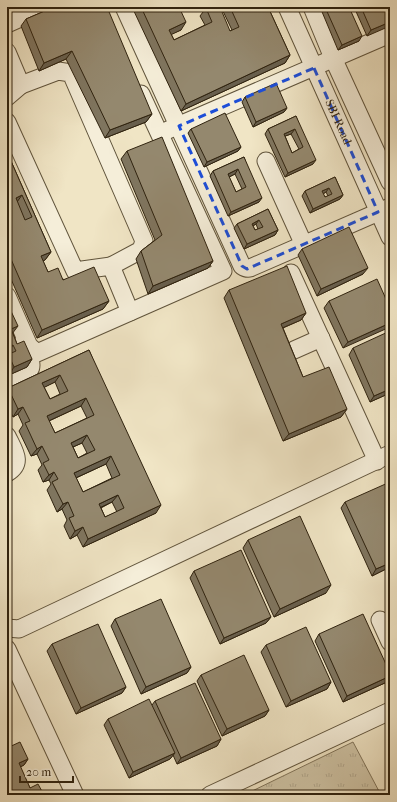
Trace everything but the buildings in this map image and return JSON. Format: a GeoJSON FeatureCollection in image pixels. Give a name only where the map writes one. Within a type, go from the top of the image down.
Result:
{"type":"FeatureCollection","features":[{"type":"Feature","properties":{"kind":"street"},"geometry":{"type":"LineString","coordinates":[[7,24],[45,7]]}},
{"type":"Feature","properties":{"kind":"street"},"geometry":{"type":"LineString","coordinates":[[124,7],[242,266],[247,269],[250,268],[384,210]]}},
{"type":"Feature","properties":{"kind":"street","name":"SBI Road"},"geometry":{"type":"LineString","coordinates":[[287,7],[314,68],[384,210],[390,237]]}},
{"type":"Feature","properties":{"kind":"street","name":"SBI Road"},"geometry":{"type":"LineString","coordinates":[[312,7],[333,58],[390,182]]}},
{"type":"Feature","properties":{"kind":"street"},"geometry":{"type":"LineString","coordinates":[[158,130],[168,130],[179,126],[390,34]]}},
{"type":"Feature","properties":{"kind":"street"},"geometry":{"type":"LineString","coordinates":[[7,52],[22,85]]}},
{"type":"Feature","properties":{"kind":"street"},"geometry":{"type":"LineString","coordinates":[[7,97],[22,85],[58,71],[71,73],[144,242],[141,250],[111,266],[75,271],[7,122]]}},
{"type":"Feature","properties":{"kind":"street"},"geometry":{"type":"LineString","coordinates":[[7,296],[29,346],[37,353],[223,271],[135,80]]}},
{"type":"Feature","properties":{"kind":"street"},"geometry":{"type":"LineString","coordinates":[[266,162],[304,245]]}},
{"type":"Feature","properties":{"kind":"street"},"geometry":{"type":"LineString","coordinates":[[111,266],[130,312]]}},
{"type":"Feature","properties":{"kind":"street"},"geometry":{"type":"LineString","coordinates":[[75,795],[7,649],[13,629],[383,458],[321,338],[291,273]]}},
{"type":"Feature","properties":{"kind":"street"},"geometry":{"type":"LineString","coordinates":[[7,312],[11,316],[32,364],[31,370],[26,375],[7,384]]}},
{"type":"Feature","properties":{"kind":"street"},"geometry":{"type":"LineString","coordinates":[[294,350],[321,338]]}},
{"type":"Feature","properties":{"kind":"street"},"geometry":{"type":"LineString","coordinates":[[7,436],[16,457],[17,464],[7,473]]}},
{"type":"Feature","properties":{"kind":"street"},"geometry":{"type":"LineString","coordinates":[[380,620],[390,642]]}},
{"type":"Feature","properties":{"kind":"street"},"geometry":{"type":"LineString","coordinates":[[210,795],[390,711]]}},
{"type":"Feature","properties":{"kind":"highlighted area"},"geometry":{"type":"Polygon","coordinates":[[[314,68],[378,212],[247,269],[242,266],[179,126],[314,68]]]}},
{"type":"Feature","properties":{"kind":"green space"},"geometry":{"type":"Polygon","coordinates":[[[353,742],[381,795],[244,795],[353,742]]]}}]}
